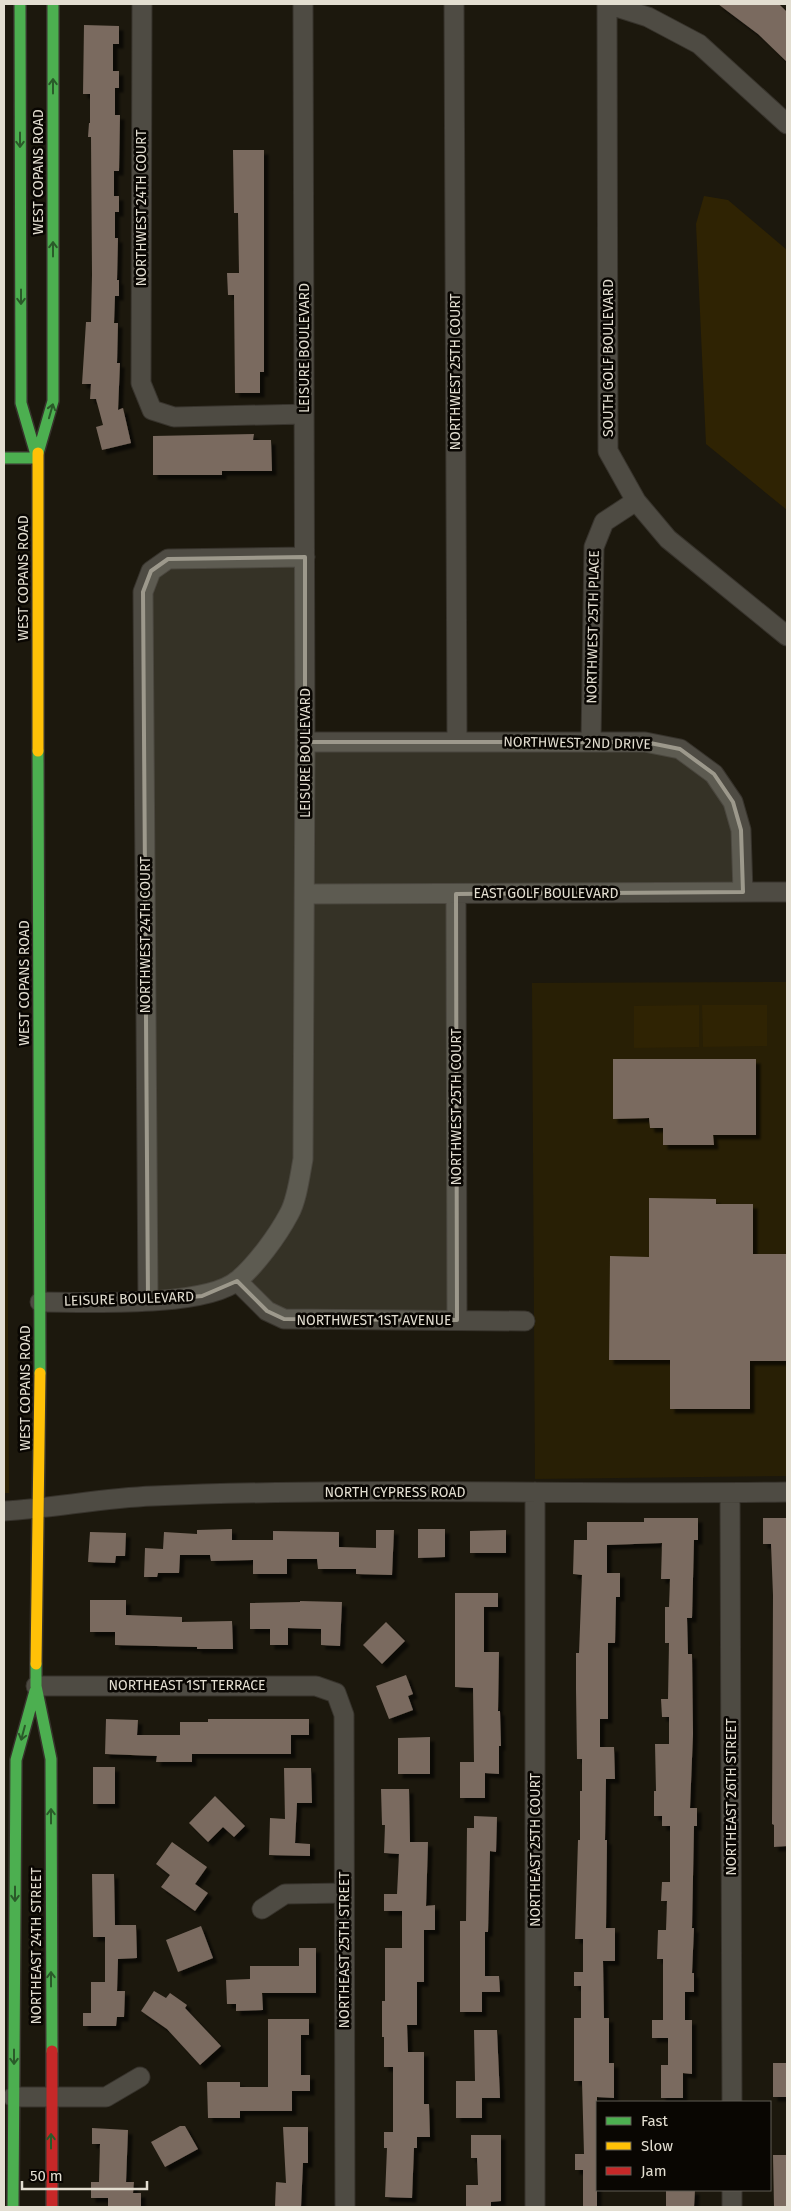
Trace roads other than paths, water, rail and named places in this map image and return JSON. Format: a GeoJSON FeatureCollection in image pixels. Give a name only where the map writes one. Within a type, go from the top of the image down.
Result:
{"type":"FeatureCollection","features":[{"type":"Feature","properties":{"kind":"main road","name":"WEST COPANS ROAD"},"geometry":{"type":"LineString","coordinates":[[20,4],[21,403],[37,458]]}},
{"type":"Feature","properties":{"kind":"main road","name":"WEST COPANS ROAD"},"geometry":{"type":"LineString","coordinates":[[39,1509],[37,458],[53,401],[53,4]]}},
{"type":"Feature","properties":{"kind":"main road"},"geometry":{"type":"LineString","coordinates":[[4,458],[37,458]]}},
{"type":"Feature","properties":{"kind":"main road","name":"NORTHEAST 24TH STREET"},"geometry":{"type":"LineString","coordinates":[[39,1509],[36,1686],[51,1759],[52,2207]]}},
{"type":"Feature","properties":{"kind":"main road","name":"NORTHEAST 24TH STREET"},"geometry":{"type":"LineString","coordinates":[[13,2207],[16,1760],[36,1686]]}},
{"type":"Feature","properties":{"kind":"street","name":"NORTHWEST 24TH COURT"},"geometry":{"type":"LineString","coordinates":[[142,4],[141,384],[152,410],[174,417],[304,414]]}},
{"type":"Feature","properties":{"kind":"street","name":"LEISURE BOULEVARD"},"geometry":{"type":"LineString","coordinates":[[40,1302],[148,1301],[202,1296],[237,1281],[263,1252],[290,1213],[304,1159],[306,742],[303,4]]}},
{"type":"Feature","properties":{"kind":"street","name":"NORTHWEST 25TH COURT"},"geometry":{"type":"LineString","coordinates":[[454,4],[457,741]]}},
{"type":"Feature","properties":{"kind":"street"},"geometry":{"type":"LineString","coordinates":[[607,4],[648,17],[698,44],[787,124]]}},
{"type":"Feature","properties":{"kind":"street","name":"SOUTH GOLF BOULEVARD"},"geometry":{"type":"LineString","coordinates":[[607,4],[608,451],[636,501],[668,539],[787,636]]}},
{"type":"Feature","properties":{"kind":"street","name":"NORTHWEST 25TH PLACE"},"geometry":{"type":"LineString","coordinates":[[591,742],[594,546],[604,522],[636,501]]}},
{"type":"Feature","properties":{"kind":"street","name":"NORTHWEST 24TH COURT"},"geometry":{"type":"LineString","coordinates":[[148,1301],[143,592],[151,571],[168,559],[305,557]]}},
{"type":"Feature","properties":{"kind":"street","name":"NORTHWEST 2ND DRIVE"},"geometry":{"type":"LineString","coordinates":[[306,742],[645,742],[680,750],[714,774],[733,802],[741,830],[743,892]]}},
{"type":"Feature","properties":{"kind":"street","name":"EAST GOLF BOULEVARD"},"geometry":{"type":"LineString","coordinates":[[305,894],[787,892]]}},
{"type":"Feature","properties":{"kind":"street","name":"NORTHWEST 25TH COURT"},"geometry":{"type":"LineString","coordinates":[[456,894],[457,1320]]}},
{"type":"Feature","properties":{"kind":"street","name":"NORTHWEST 1ST AVENUE"},"geometry":{"type":"LineString","coordinates":[[237,1281],[267,1311],[284,1319],[525,1321]]}},
{"type":"Feature","properties":{"kind":"street","name":"NORTH CYPRESS ROAD"},"geometry":{"type":"LineString","coordinates":[[4,1512],[39,1509],[77,1502],[152,1496],[314,1492],[787,1492]]}},
{"type":"Feature","properties":{"kind":"street","name":"NORTHEAST 25TH COURT"},"geometry":{"type":"LineString","coordinates":[[535,1492],[535,2207]]}},
{"type":"Feature","properties":{"kind":"street","name":"NORTHEAST 26TH STREET"},"geometry":{"type":"LineString","coordinates":[[730,1492],[732,2101]]}},
{"type":"Feature","properties":{"kind":"street","name":"NORTHEAST 1ST TERRACE"},"geometry":{"type":"LineString","coordinates":[[36,1686],[316,1686],[336,1693]]}},
{"type":"Feature","properties":{"kind":"street","name":"NORTHEAST 25TH STREET"},"geometry":{"type":"LineString","coordinates":[[336,1693],[344,1715],[345,2207]]}},
{"type":"Feature","properties":{"kind":"street"},"geometry":{"type":"LineString","coordinates":[[262,1909],[285,1894],[344,1893]]}},
{"type":"Feature","properties":{"kind":"street"},"geometry":{"type":"LineString","coordinates":[[13,2097],[106,2097],[140,2077]]}},
{"type":"Feature","properties":{"kind":"street"},"geometry":{"type":"LineString","coordinates":[[732,2191],[732,2207]]}}]}
